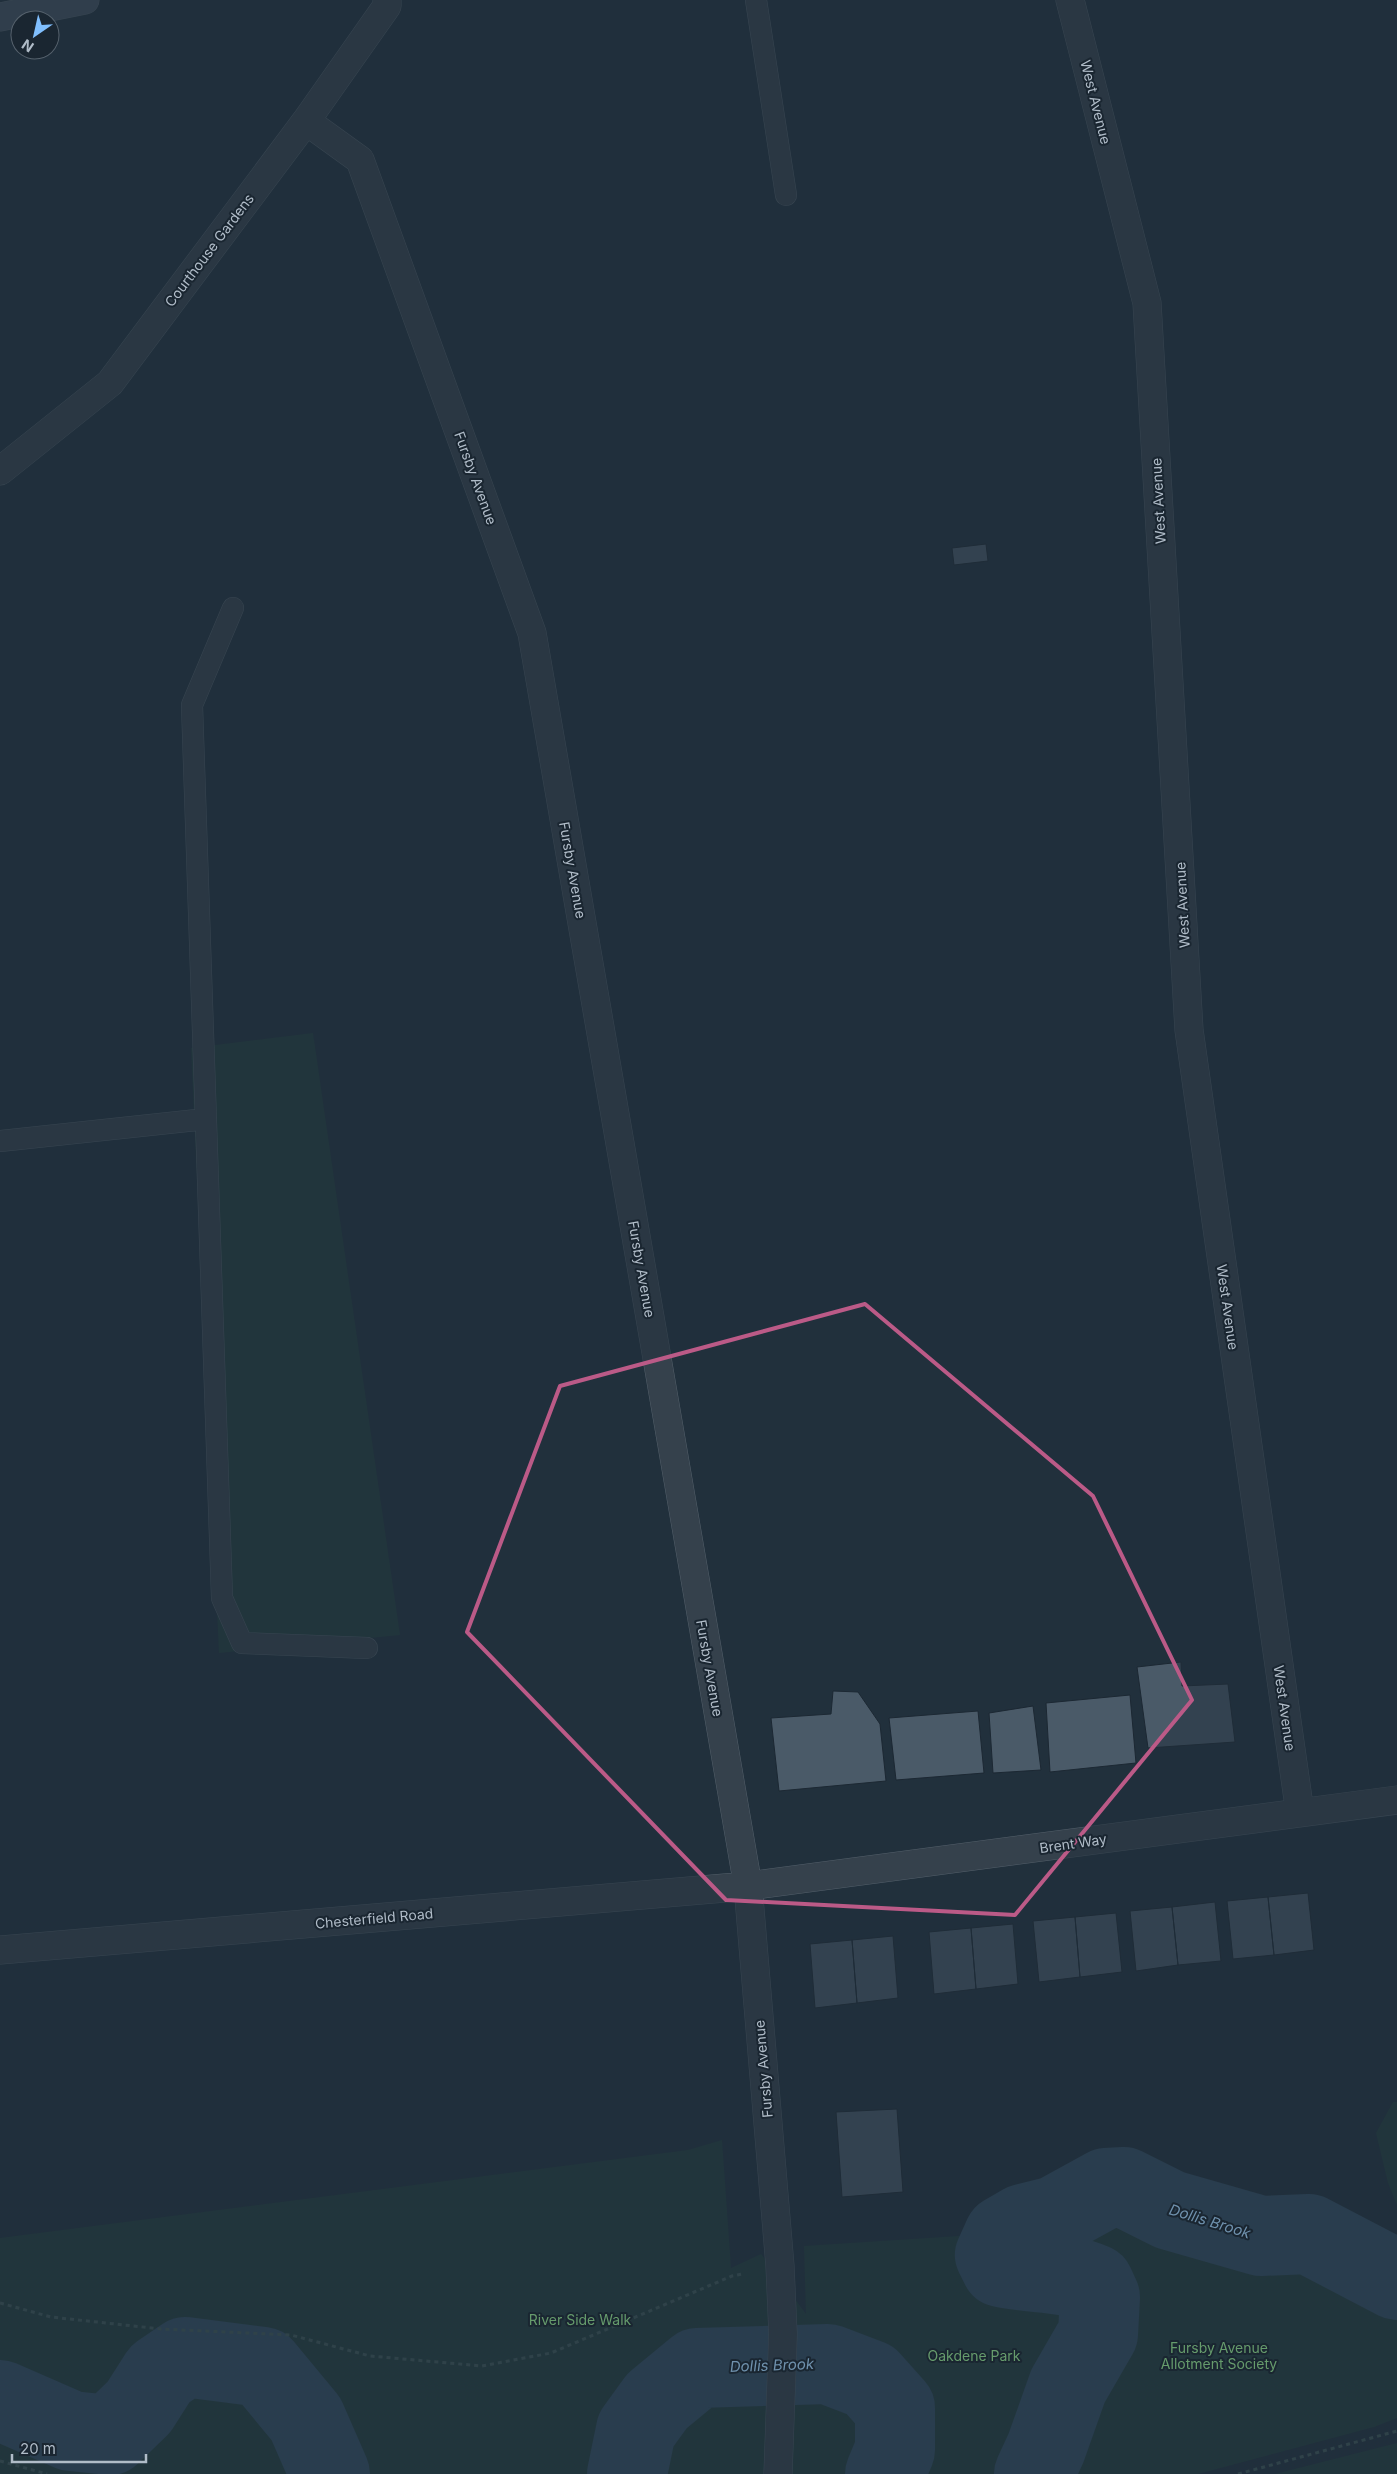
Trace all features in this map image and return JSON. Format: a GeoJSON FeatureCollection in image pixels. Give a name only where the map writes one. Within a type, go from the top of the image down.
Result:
{"type":"FeatureCollection","features":[{"type":"Feature","properties":{"kind":"street"},"geometry":{"type":"LineString","coordinates":[[0,18],[85,0]]}},
{"type":"Feature","properties":{"kind":"street","name":"Courthouse Gardens"},"geometry":{"type":"LineString","coordinates":[[0,471],[110,383],[306,121],[387,6],[387,0]]}},
{"type":"Feature","properties":{"kind":"street","name":"West Avenue"},"geometry":{"type":"LineString","coordinates":[[1070,0],[1147,303],[1189,1030],[1300,1813]]}},
{"type":"Feature","properties":{"kind":"street","name":"Fursby Avenue"},"geometry":{"type":"LineString","coordinates":[[306,121],[360,160],[532,633],[748,1886],[780,2266],[783,2334],[778,2474]]}},
{"type":"Feature","properties":{"kind":"street","name":"Brent Way"},"geometry":{"type":"LineString","coordinates":[[748,1886],[1397,1800]]}},
{"type":"Feature","properties":{"kind":"street","name":"Chesterfield Road"},"geometry":{"type":"LineString","coordinates":[[0,1950],[748,1886]]}},
{"type":"Feature","properties":{"kind":"lane"},"geometry":{"type":"LineString","coordinates":[[756,0],[786,195]]}},
{"type":"Feature","properties":{"kind":"lane"},"geometry":{"type":"LineString","coordinates":[[233,608],[192,705],[222,1598],[242,1643],[368,1648]]}},
{"type":"Feature","properties":{"kind":"lane"},"geometry":{"type":"LineString","coordinates":[[0,1141],[206,1118]]}},
{"type":"Feature","properties":{"kind":"path"},"geometry":{"type":"LineString","coordinates":[[0,2303],[51,2317],[161,2329],[291,2335],[370,2356],[482,2366],[550,2353],[732,2276],[780,2266]]}},
{"type":"Feature","properties":{"kind":"path"},"geometry":{"type":"LineString","coordinates":[[1238,2474],[1397,2431]]}},
{"type":"Feature","properties":{"kind":"path"},"geometry":{"type":"LineString","coordinates":[[0,2461],[46,2474]]}},
{"type":"Feature","properties":{"kind":"highlighted area"},"geometry":{"type":"Polygon","coordinates":[[[865,1304],[1093,1496],[1192,1700],[1015,1915],[726,1900],[467,1632],[560,1386],[865,1304]]]}},
{"type":"Feature","properties":{"kind":"green space"},"geometry":{"type":"Polygon","coordinates":[[[313,1033],[400,1635],[219,1653],[191,1048],[313,1033]]]}},
{"type":"Feature","properties":{"kind":"green space"},"geometry":{"type":"Polygon","coordinates":[[[1393,2102],[1397,2102],[1397,2205],[1388,2183],[1376,2133],[1393,2102]]]}},
{"type":"Feature","properties":{"kind":"green space"},"geometry":{"type":"Polygon","coordinates":[[[722,2140],[731,2268],[761,2254],[806,2314],[804,2246],[990,2234],[996,2224],[1008,2212],[1021,2207],[1049,2203],[1054,2195],[1097,2170],[1108,2168],[1119,2170],[1169,2201],[1256,2214],[1257,2226],[1310,2221],[1357,2251],[1393,2266],[1397,2265],[1397,2418],[1374,2427],[1198,2474],[0,2474],[0,2238],[688,2150],[722,2140]]]}},
{"type":"Feature","properties":{"kind":"green space"},"geometry":{"type":"Polygon","coordinates":[[[1397,2443],[1397,2474],[1275,2474],[1397,2443]]]}},
{"type":"Feature","properties":{"kind":"building"},"geometry":{"type":"Polygon","coordinates":[[[986,544],[988,561],[954,565],[952,548],[986,544]]]}},
{"type":"Feature","properties":{"kind":"building"},"geometry":{"type":"Polygon","coordinates":[[[1181,1662],[1182,1686],[1228,1684],[1235,1742],[1148,1748],[1137,1667],[1181,1662]]]}},
{"type":"Feature","properties":{"kind":"building"},"geometry":{"type":"Polygon","coordinates":[[[833,1691],[858,1692],[880,1724],[886,1781],[779,1791],[771,1718],[831,1714],[833,1691]]]}},
{"type":"Feature","properties":{"kind":"building"},"geometry":{"type":"Polygon","coordinates":[[[1130,1695],[1136,1763],[1050,1772],[1046,1703],[1130,1695]]]}},
{"type":"Feature","properties":{"kind":"building"},"geometry":{"type":"Polygon","coordinates":[[[1033,1706],[1041,1770],[993,1773],[989,1713],[1033,1706]]]}},
{"type":"Feature","properties":{"kind":"building"},"geometry":{"type":"Polygon","coordinates":[[[978,1711],[984,1773],[896,1780],[889,1718],[978,1711]]]}},
{"type":"Feature","properties":{"kind":"building"},"geometry":{"type":"Polygon","coordinates":[[[1308,1893],[1314,1950],[1274,1955],[1268,1897],[1308,1893]]]}},
{"type":"Feature","properties":{"kind":"building"},"geometry":{"type":"Polygon","coordinates":[[[1268,1897],[1274,1955],[1233,1959],[1227,1901],[1268,1897]]]}},
{"type":"Feature","properties":{"kind":"building"},"geometry":{"type":"Polygon","coordinates":[[[1215,1902],[1221,1961],[1178,1965],[1172,1907],[1215,1902]]]}},
{"type":"Feature","properties":{"kind":"building"},"geometry":{"type":"Polygon","coordinates":[[[1172,1907],[1178,1965],[1136,1971],[1130,1911],[1172,1907]]]}},
{"type":"Feature","properties":{"kind":"building"},"geometry":{"type":"Polygon","coordinates":[[[1116,1913],[1122,1972],[1080,1977],[1075,1917],[1116,1913]]]}},
{"type":"Feature","properties":{"kind":"building"},"geometry":{"type":"Polygon","coordinates":[[[1075,1917],[1080,1977],[1039,1982],[1033,1921],[1075,1917]]]}},
{"type":"Feature","properties":{"kind":"building"},"geometry":{"type":"Polygon","coordinates":[[[1013,1924],[1018,1984],[976,1989],[971,1928],[1013,1924]]]}},
{"type":"Feature","properties":{"kind":"building"},"geometry":{"type":"Polygon","coordinates":[[[971,1928],[976,1989],[934,1994],[929,1932],[971,1928]]]}},
{"type":"Feature","properties":{"kind":"building"},"geometry":{"type":"Polygon","coordinates":[[[893,1936],[898,1998],[857,2003],[852,1940],[893,1936]]]}},
{"type":"Feature","properties":{"kind":"building"},"geometry":{"type":"Polygon","coordinates":[[[852,1940],[857,2003],[815,2008],[810,1944],[852,1940]]]}},
{"type":"Feature","properties":{"kind":"building"},"geometry":{"type":"Polygon","coordinates":[[[897,2109],[903,2192],[842,2197],[836,2112],[897,2109]]]}},
{"type":"Feature","properties":{"kind":"waterway","name":"Dollis Brook"},"geometry":{"type":"LineString","coordinates":[[1034,2474],[1046,2448],[1068,2386],[1098,2334],[1100,2297],[1094,2284],[1083,2280],[1001,2267],[995,2255],[1004,2235],[1023,2224],[1055,2216],[1106,2188],[1124,2187],[1170,2210],[1261,2236],[1309,2234],[1397,2280]]}},
{"type":"Feature","properties":{"kind":"waterway","name":"Dollis Brook"},"geometry":{"type":"LineString","coordinates":[[0,2400],[71,2431],[110,2435],[139,2407],[160,2374],[185,2357],[263,2367],[306,2419],[330,2474]]}},
{"type":"Feature","properties":{"kind":"waterway","name":"Dollis Brook"},"geometry":{"type":"LineString","coordinates":[[627,2474],[636,2430],[657,2401],[697,2368],[828,2364],[870,2380],[895,2408],[895,2450],[885,2474]]}},
{"type":"Feature","properties":{"kind":"park label","name":"River Side Walk"},"geometry":{"type":"Point","coordinates":[580,2319]}},
{"type":"Feature","properties":{"kind":"park label","name":"Oakdene Park"},"geometry":{"type":"Point","coordinates":[974,2355]}},
{"type":"Feature","properties":{"kind":"park label","name":"Fursby Avenue Allotment Society"},"geometry":{"type":"Point","coordinates":[1219,2356]}}]}
